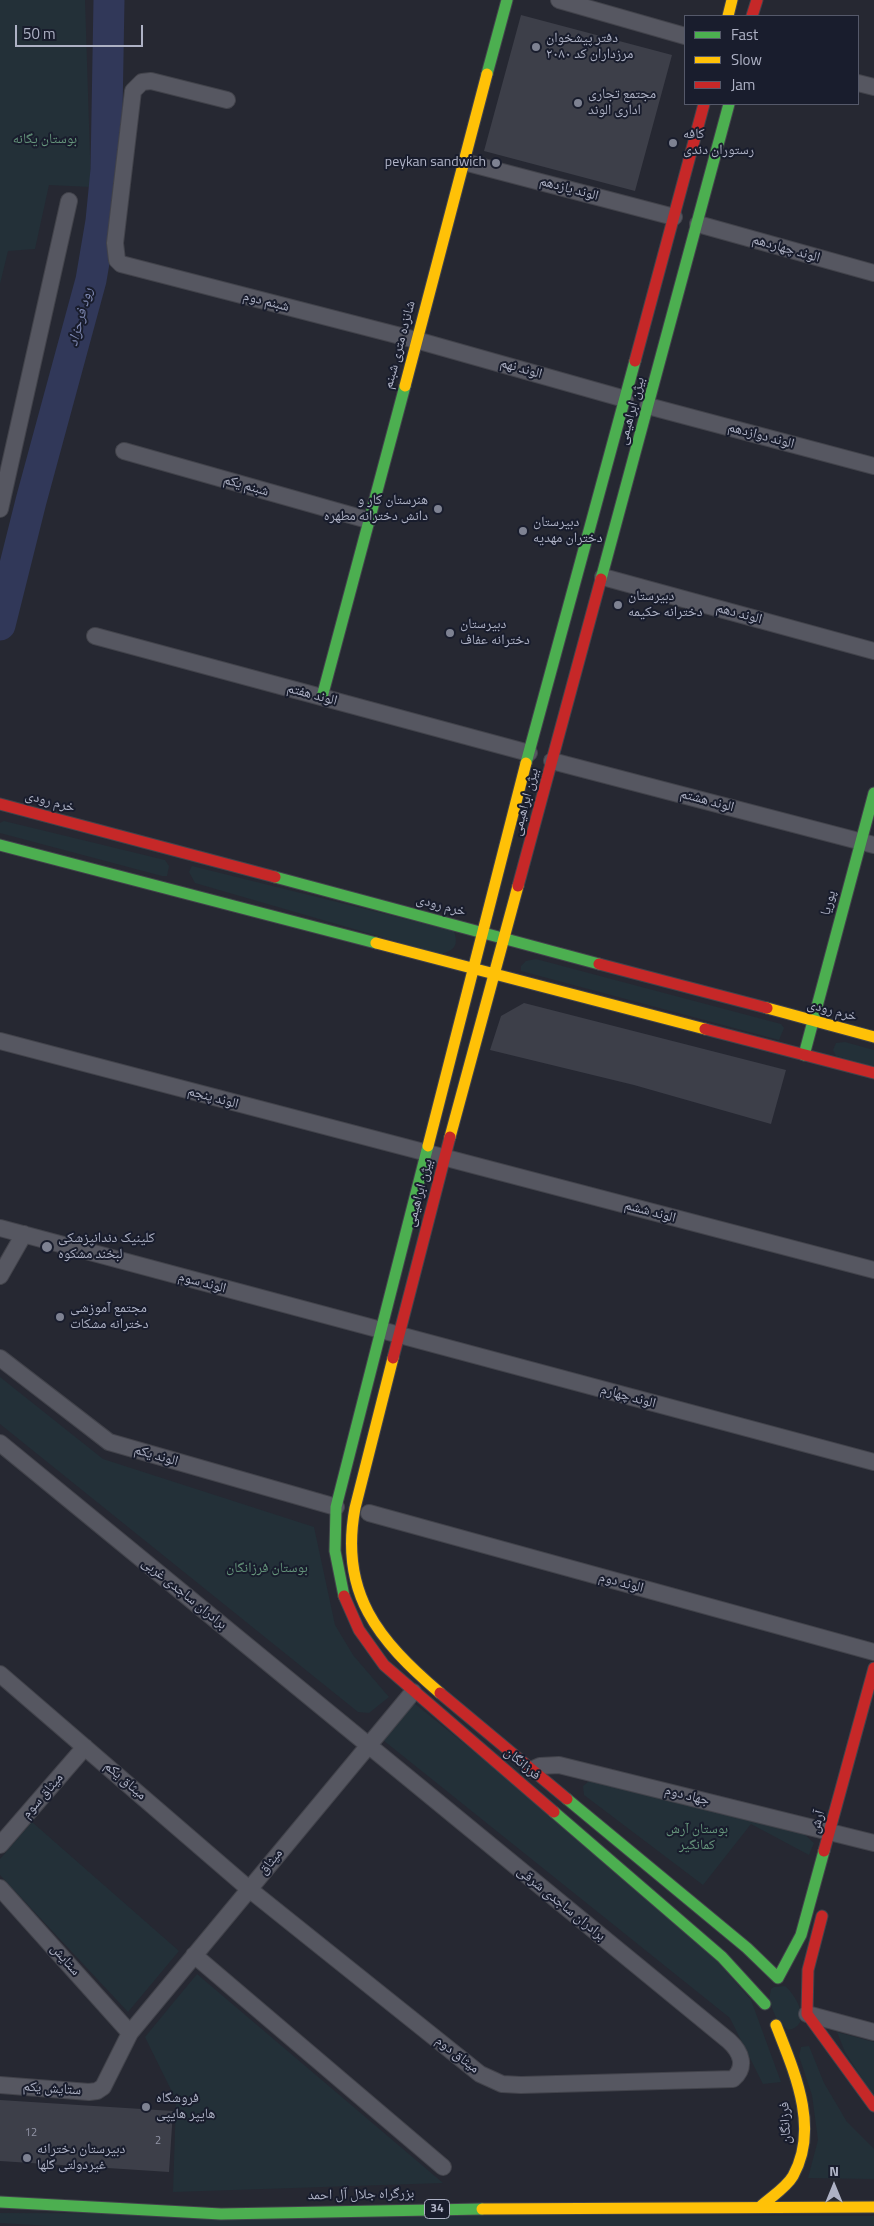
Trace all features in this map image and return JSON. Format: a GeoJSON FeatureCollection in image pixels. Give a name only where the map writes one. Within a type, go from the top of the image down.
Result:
{"type":"FeatureCollection","features":[{"type":"Feature","properties":{"kind":"main road","name":"شانزده متری شبنم"},"geometry":{"type":"LineString","coordinates":[[322,697],[507,0]]}},
{"type":"Feature","properties":{"kind":"main road"},"geometry":{"type":"LineString","coordinates":[[728,15],[732,0]]}},
{"type":"Feature","properties":{"kind":"main road"},"geometry":{"type":"LineString","coordinates":[[752,15],[757,0]]}},
{"type":"Feature","properties":{"kind":"main road","name":"بیژن ابراهیمی"},"geometry":{"type":"LineString","coordinates":[[360,1512],[398,1336],[444,1159],[505,938],[580,568],[704,105]]}},
{"type":"Feature","properties":{"kind":"main road","name":"بیژن ابراهیمی"},"geometry":{"type":"LineString","coordinates":[[336,1507],[482,932],[603,577],[730,105]]}},
{"type":"Feature","properties":{"kind":"main road"},"geometry":{"type":"LineString","coordinates":[[674,217],[698,224]]}},
{"type":"Feature","properties":{"kind":"main road"},"geometry":{"type":"LineString","coordinates":[[625,399],[648,406]]}},
{"type":"Feature","properties":{"kind":"main road"},"geometry":{"type":"LineString","coordinates":[[580,568],[603,577]]}},
{"type":"Feature","properties":{"kind":"main road","name":"پوریا"},"geometry":{"type":"LineString","coordinates":[[804,1055],[868,844],[874,793]]}},
{"type":"Feature","properties":{"kind":"main road","name":"خرم رودی"},"geometry":{"type":"LineString","coordinates":[[0,804],[181,857],[482,932],[874,1037]]}},
{"type":"Feature","properties":{"kind":"main road"},"geometry":{"type":"LineString","coordinates":[[0,845],[174,885],[472,969],[874,1073]]}},
{"type":"Feature","properties":{"kind":"main road"},"geometry":{"type":"LineString","coordinates":[[336,1507],[360,1512]]}},
{"type":"Feature","properties":{"kind":"main road","name":"فرزانگان"},"geometry":{"type":"LineString","coordinates":[[336,1507],[334,1548],[336,1573],[354,1626],[373,1653],[419,1686],[526,1776],[747,1948],[778,1978]]}},
{"type":"Feature","properties":{"kind":"main road","name":"فرزانگان"},"geometry":{"type":"LineString","coordinates":[[360,1512],[351,1530],[352,1569],[359,1593],[384,1638],[419,1686],[526,1776],[722,1957],[765,2004],[776,2025],[796,2076],[805,2139],[801,2158],[793,2177],[760,2207]]}},
{"type":"Feature","properties":{"kind":"main road","name":"آرش"},"geometry":{"type":"LineString","coordinates":[[765,2004],[764,1993],[766,1986],[778,1978],[801,1935],[840,1833],[874,1668]]}},
{"type":"Feature","properties":{"kind":"main road"},"geometry":{"type":"LineString","coordinates":[[805,2030],[808,1970],[826,1900]]}},
{"type":"Feature","properties":{"kind":"main road"},"geometry":{"type":"LineString","coordinates":[[778,1978],[793,1987],[807,2014],[874,2106]]}},
{"type":"Feature","properties":{"kind":"main road"},"geometry":{"type":"LineString","coordinates":[[776,2025],[782,2033],[794,2037]]}},
{"type":"Feature","properties":{"kind":"main road","name":"بزرگراه جلال آل احمد"},"geometry":{"type":"LineString","coordinates":[[0,2202],[221,2214],[405,2209],[874,2207]]}},
{"type":"Feature","properties":{"kind":"street"},"geometry":{"type":"LineString","coordinates":[[559,0],[684,36]]}},
{"type":"Feature","properties":{"kind":"street","name":"شبنم دوم"},"geometry":{"type":"LineString","coordinates":[[227,100],[151,81],[142,82],[133,91],[115,243],[117,260],[127,266],[416,340]]}},
{"type":"Feature","properties":{"kind":"street"},"geometry":{"type":"LineString","coordinates":[[859,83],[874,87]]}},
{"type":"Feature","properties":{"kind":"street","name":"الوند یازدهم"},"geometry":{"type":"LineString","coordinates":[[464,162],[674,217]]}},
{"type":"Feature","properties":{"kind":"street"},"geometry":{"type":"LineString","coordinates":[[0,509],[69,201]]}},
{"type":"Feature","properties":{"kind":"street","name":"الوند چهاردهم"},"geometry":{"type":"LineString","coordinates":[[698,224],[874,273]]}},
{"type":"Feature","properties":{"kind":"street","name":"الوند نهم"},"geometry":{"type":"LineString","coordinates":[[416,340],[625,399]]}},
{"type":"Feature","properties":{"kind":"street","name":"الوند دوازدهم"},"geometry":{"type":"LineString","coordinates":[[648,406],[874,466]]}},
{"type":"Feature","properties":{"kind":"street","name":"شبنم یکم"},"geometry":{"type":"LineString","coordinates":[[124,451],[368,520]]}},
{"type":"Feature","properties":{"kind":"street","name":"الوند دهم"},"geometry":{"type":"LineString","coordinates":[[603,577],[874,651]]}},
{"type":"Feature","properties":{"kind":"street","name":"الوند هفتم"},"geometry":{"type":"LineString","coordinates":[[95,636],[541,757]]}},
{"type":"Feature","properties":{"kind":"street","name":"الوند هشتم"},"geometry":{"type":"LineString","coordinates":[[541,757],[868,844]]}},
{"type":"Feature","properties":{"kind":"street","name":"الوند پنجم"},"geometry":{"type":"LineString","coordinates":[[0,1041],[427,1154]]}},
{"type":"Feature","properties":{"kind":"street","name":"الوند ششم"},"geometry":{"type":"LineString","coordinates":[[427,1154],[874,1270]]}},
{"type":"Feature","properties":{"kind":"street","name":"الوند سوم"},"geometry":{"type":"LineString","coordinates":[[0,1228],[381,1332]]}},
{"type":"Feature","properties":{"kind":"street"},"geometry":{"type":"LineString","coordinates":[[0,1276],[24,1234]]}},
{"type":"Feature","properties":{"kind":"street","name":"الوند چهارم"},"geometry":{"type":"LineString","coordinates":[[381,1332],[874,1462]]}},
{"type":"Feature","properties":{"kind":"street","name":"الوند یکم"},"geometry":{"type":"LineString","coordinates":[[0,1358],[109,1442],[336,1507]]}},
{"type":"Feature","properties":{"kind":"street","name":"برادران ساجدی غربی"},"geometry":{"type":"LineString","coordinates":[[0,1443],[367,1746]]}},
{"type":"Feature","properties":{"kind":"street","name":"الوند دوم"},"geometry":{"type":"LineString","coordinates":[[360,1512],[874,1652]]}},
{"type":"Feature","properties":{"kind":"street","name":"میثاق یکم"},"geometry":{"type":"LineString","coordinates":[[0,1674],[249,1889]]}},
{"type":"Feature","properties":{"kind":"street","name":"میثاق"},"geometry":{"type":"LineString","coordinates":[[130,2033],[367,1746],[419,1686]]}},
{"type":"Feature","properties":{"kind":"street","name":"برادران ساجدی شرقی"},"geometry":{"type":"LineString","coordinates":[[367,1746],[729,2041],[740,2055],[740,2070]]}},
{"type":"Feature","properties":{"kind":"street","name":"میثاق سوم"},"geometry":{"type":"LineString","coordinates":[[0,1845],[85,1747]]}},
{"type":"Feature","properties":{"kind":"street","name":"جهاد دوم"},"geometry":{"type":"LineString","coordinates":[[526,1776],[540,1766],[559,1765],[840,1833],[874,1843]]}},
{"type":"Feature","properties":{"kind":"street","name":"میثاق دوم"},"geometry":{"type":"LineString","coordinates":[[249,1889],[480,2074],[502,2084],[733,2079],[740,2070]]}},
{"type":"Feature","properties":{"kind":"street","name":"ستایش"},"geometry":{"type":"LineString","coordinates":[[3,1895],[130,2033]]}},
{"type":"Feature","properties":{"kind":"street"},"geometry":{"type":"LineString","coordinates":[[194,1955],[443,2167]]}},
{"type":"Feature","properties":{"kind":"street"},"geometry":{"type":"LineString","coordinates":[[807,2014],[874,2032]]}},
{"type":"Feature","properties":{"kind":"street","name":"ستایش یکم"},"geometry":{"type":"LineString","coordinates":[[0,2085],[97,2091],[103,2087],[130,2033]]}},
{"type":"Feature","properties":{"kind":"green space","name":"بوستان یگانه"},"geometry":{"type":"Polygon","coordinates":[[[0,0],[85,0],[91,187],[49,185],[35,249],[8,251],[0,284],[0,0]]]}},
{"type":"Feature","properties":{"kind":"green space"},"geometry":{"type":"Polygon","coordinates":[[[4,821],[165,860],[169,866],[167,876],[0,833],[0,823],[4,821]]]}},
{"type":"Feature","properties":{"kind":"green space"},"geometry":{"type":"Polygon","coordinates":[[[192,866],[454,931],[455,944],[449,951],[440,954],[195,883],[189,872],[192,866]]]}},
{"type":"Feature","properties":{"kind":"green space"},"geometry":{"type":"Polygon","coordinates":[[[536,959],[781,1024],[784,1028],[779,1040],[521,971],[521,966],[526,961],[536,959]]]}},
{"type":"Feature","properties":{"kind":"green space"},"geometry":{"type":"Polygon","coordinates":[[[845,1042],[874,1050],[874,1067],[836,1056],[833,1050],[836,1043],[845,1042]]]}},
{"type":"Feature","properties":{"kind":"green space","name":"بوستان فرزانگان"},"geometry":{"type":"Polygon","coordinates":[[[0,1377],[103,1459],[314,1527],[335,1625],[353,1655],[389,1697],[369,1713],[358,1712],[0,1424],[0,1377]]]}},
{"type":"Feature","properties":{"kind":"green space"},"geometry":{"type":"Polygon","coordinates":[[[414,1703],[680,1918],[751,2000],[781,2082],[763,2084],[730,2018],[383,1740],[414,1703]]]}},
{"type":"Feature","properties":{"kind":"green space","name":"بوستان آرش کمانگیر"},"geometry":{"type":"Polygon","coordinates":[[[592,1779],[752,1817],[804,1834],[814,1843],[809,1855],[751,1824],[703,1885],[584,1795],[583,1786],[592,1779]]]}},
{"type":"Feature","properties":{"kind":"green space"},"geometry":{"type":"Polygon","coordinates":[[[32,1822],[179,1951],[128,2012],[0,1875],[0,1859],[32,1822]]]}},
{"type":"Feature","properties":{"kind":"green space"},"geometry":{"type":"Polygon","coordinates":[[[197,1974],[443,2183],[173,2192],[176,2100],[145,2037],[197,1974]]]}},
{"type":"Feature","properties":{"kind":"green space"},"geometry":{"type":"Polygon","coordinates":[[[785,1986],[798,2003],[801,2017],[800,2023],[796,2027],[788,2030],[778,2022],[769,2001],[771,1989],[785,1986]]]}},
{"type":"Feature","properties":{"kind":"green space"},"geometry":{"type":"Polygon","coordinates":[[[837,2032],[874,2042],[874,2097],[845,2052],[837,2032]]]}},
{"type":"Feature","properties":{"kind":"green space"},"geometry":{"type":"Polygon","coordinates":[[[809,2046],[824,2083],[847,2122],[874,2149],[874,2179],[808,2178],[818,2140],[812,2095],[799,2056],[801,2047],[809,2046]]]}},
{"type":"Feature","properties":{"kind":"green space"},"geometry":{"type":"Polygon","coordinates":[[[0,2213],[874,2216],[874,2226],[51,2226],[0,2223],[0,2213]]]}},
{"type":"Feature","properties":{"kind":"building","name":"مجتمع تجاری اداری الوند"},"geometry":{"type":"Polygon","coordinates":[[[521,15],[672,55],[635,191],[484,151],[521,15]]]}},
{"type":"Feature","properties":{"kind":"building"},"geometry":{"type":"Polygon","coordinates":[[[524,1003],[786,1070],[771,1124],[634,1085],[490,1050],[501,1016],[524,1003]]]}},
{"type":"Feature","properties":{"kind":"building"},"geometry":{"type":"Polygon","coordinates":[[[0,2100],[173,2111],[169,2172],[0,2161],[0,2100]]]}},
{"type":"Feature","properties":{"kind":"waterway","name":"رود فرحزاد"},"geometry":{"type":"LineString","coordinates":[[0,625],[31,501],[91,280],[101,221],[106,170],[109,0]]}},
{"type":"Feature","properties":{"kind":"traffic: fast"},"geometry":{"type":"LineString","coordinates":[[487,74],[507,0]]}},
{"type":"Feature","properties":{"kind":"traffic: fast"},"geometry":{"type":"LineString","coordinates":[[601,579],[729,105]]}},
{"type":"Feature","properties":{"kind":"traffic: fast"},"geometry":{"type":"LineString","coordinates":[[526,763],[635,361]]}},
{"type":"Feature","properties":{"kind":"traffic: fast"},"geometry":{"type":"LineString","coordinates":[[322,697],[405,386]]}},
{"type":"Feature","properties":{"kind":"traffic: fast"},"geometry":{"type":"LineString","coordinates":[[804,1055],[874,793]]}},
{"type":"Feature","properties":{"kind":"traffic: fast"},"geometry":{"type":"LineString","coordinates":[[0,845],[376,943]]}},
{"type":"Feature","properties":{"kind":"traffic: fast"},"geometry":{"type":"LineString","coordinates":[[275,877],[599,964]]}},
{"type":"Feature","properties":{"kind":"traffic: fast"},"geometry":{"type":"LineString","coordinates":[[344,1596],[335,1551],[336,1507],[428,1146]]}},
{"type":"Feature","properties":{"kind":"traffic: fast"},"geometry":{"type":"LineString","coordinates":[[567,1799],[747,1948],[778,1978],[801,1935],[824,1851]]}},
{"type":"Feature","properties":{"kind":"traffic: fast"},"geometry":{"type":"LineString","coordinates":[[554,1812],[722,1957],[765,2004]]}},
{"type":"Feature","properties":{"kind":"traffic: fast"},"geometry":{"type":"LineString","coordinates":[[0,2202],[221,2214],[482,2209]]}},
{"type":"Feature","properties":{"kind":"traffic: slow"},"geometry":{"type":"LineString","coordinates":[[728,15],[732,0]]}},
{"type":"Feature","properties":{"kind":"traffic: slow"},"geometry":{"type":"LineString","coordinates":[[405,386],[487,74]]}},
{"type":"Feature","properties":{"kind":"traffic: slow"},"geometry":{"type":"LineString","coordinates":[[428,1146],[526,763]]}},
{"type":"Feature","properties":{"kind":"traffic: slow"},"geometry":{"type":"LineString","coordinates":[[450,1137],[518,886]]}},
{"type":"Feature","properties":{"kind":"traffic: slow"},"geometry":{"type":"LineString","coordinates":[[376,943],[705,1029]]}},
{"type":"Feature","properties":{"kind":"traffic: slow"},"geometry":{"type":"LineString","coordinates":[[767,1008],[874,1037]]}},
{"type":"Feature","properties":{"kind":"traffic: slow"},"geometry":{"type":"LineString","coordinates":[[393,1358],[355,1508],[352,1538],[353,1565],[359,1590],[368,1612],[382,1634],[398,1654],[440,1693]]}},
{"type":"Feature","properties":{"kind":"traffic: slow"},"geometry":{"type":"LineString","coordinates":[[760,2207],[793,2176],[801,2158],[804,2139],[804,2119],[801,2100],[790,2061],[776,2025]]}},
{"type":"Feature","properties":{"kind":"traffic: slow"},"geometry":{"type":"LineString","coordinates":[[482,2209],[874,2207]]}},
{"type":"Feature","properties":{"kind":"traffic: jam"},"geometry":{"type":"LineString","coordinates":[[752,15],[757,0]]}},
{"type":"Feature","properties":{"kind":"traffic: jam"},"geometry":{"type":"LineString","coordinates":[[635,361],[704,105]]}},
{"type":"Feature","properties":{"kind":"traffic: jam"},"geometry":{"type":"LineString","coordinates":[[518,886],[601,579]]}},
{"type":"Feature","properties":{"kind":"traffic: jam"},"geometry":{"type":"LineString","coordinates":[[0,804],[275,877]]}},
{"type":"Feature","properties":{"kind":"traffic: jam"},"geometry":{"type":"LineString","coordinates":[[599,964],[767,1008]]}},
{"type":"Feature","properties":{"kind":"traffic: jam"},"geometry":{"type":"LineString","coordinates":[[705,1029],[874,1073]]}},
{"type":"Feature","properties":{"kind":"traffic: jam"},"geometry":{"type":"LineString","coordinates":[[393,1358],[450,1137]]}},
{"type":"Feature","properties":{"kind":"traffic: jam"},"geometry":{"type":"LineString","coordinates":[[344,1596],[359,1630],[384,1665],[554,1812]]}},
{"type":"Feature","properties":{"kind":"traffic: jam"},"geometry":{"type":"LineString","coordinates":[[824,1851],[874,1668]]}},
{"type":"Feature","properties":{"kind":"traffic: jam"},"geometry":{"type":"LineString","coordinates":[[440,1693],[567,1799]]}},
{"type":"Feature","properties":{"kind":"traffic: jam"},"geometry":{"type":"LineString","coordinates":[[822,1916],[808,1970],[807,2014],[874,2106]]}},
{"type":"Feature","properties":{"kind":"place","name":"دفتر پیشخوان مرزداران کد ۲۰۸۰"},"geometry":{"type":"Point","coordinates":[536,47]}},
{"type":"Feature","properties":{"kind":"place","name":"مجتمع تجاری اداری الوند"},"geometry":{"type":"Point","coordinates":[578,103]}},
{"type":"Feature","properties":{"kind":"place","name":"کافه رستوران دندی"},"geometry":{"type":"Point","coordinates":[673,143]}},
{"type":"Feature","properties":{"kind":"place","name":"peykan sandwich"},"geometry":{"type":"Point","coordinates":[496,163]}},
{"type":"Feature","properties":{"kind":"place","name":"هنرستان کار و دانش دخترانه مطهره"},"geometry":{"type":"Point","coordinates":[438,509]}},
{"type":"Feature","properties":{"kind":"place","name":"دبیرستان دختران مهدیه"},"geometry":{"type":"Point","coordinates":[523,531]}},
{"type":"Feature","properties":{"kind":"place","name":"دبیرستان دخترانه حکیمه"},"geometry":{"type":"Point","coordinates":[618,605]}},
{"type":"Feature","properties":{"kind":"place","name":"دبیرستان دخترانه عفاف"},"geometry":{"type":"Point","coordinates":[450,633]}},
{"type":"Feature","properties":{"kind":"place","name":"کلینیک دندانپزشکی لبخند مشکوه"},"geometry":{"type":"Point","coordinates":[47,1247]}},
{"type":"Feature","properties":{"kind":"place","name":"مجتمع آموزشی دخترانه مشکات"},"geometry":{"type":"Point","coordinates":[60,1317]}},
{"type":"Feature","properties":{"kind":"place","name":"فروشگاه هایپر هایپی"},"geometry":{"type":"Point","coordinates":[146,2107]}},
{"type":"Feature","properties":{"kind":"place","name":"دبیرستان دخترانه غیردولتی گلها"},"geometry":{"type":"Point","coordinates":[27,2158]}}]}
